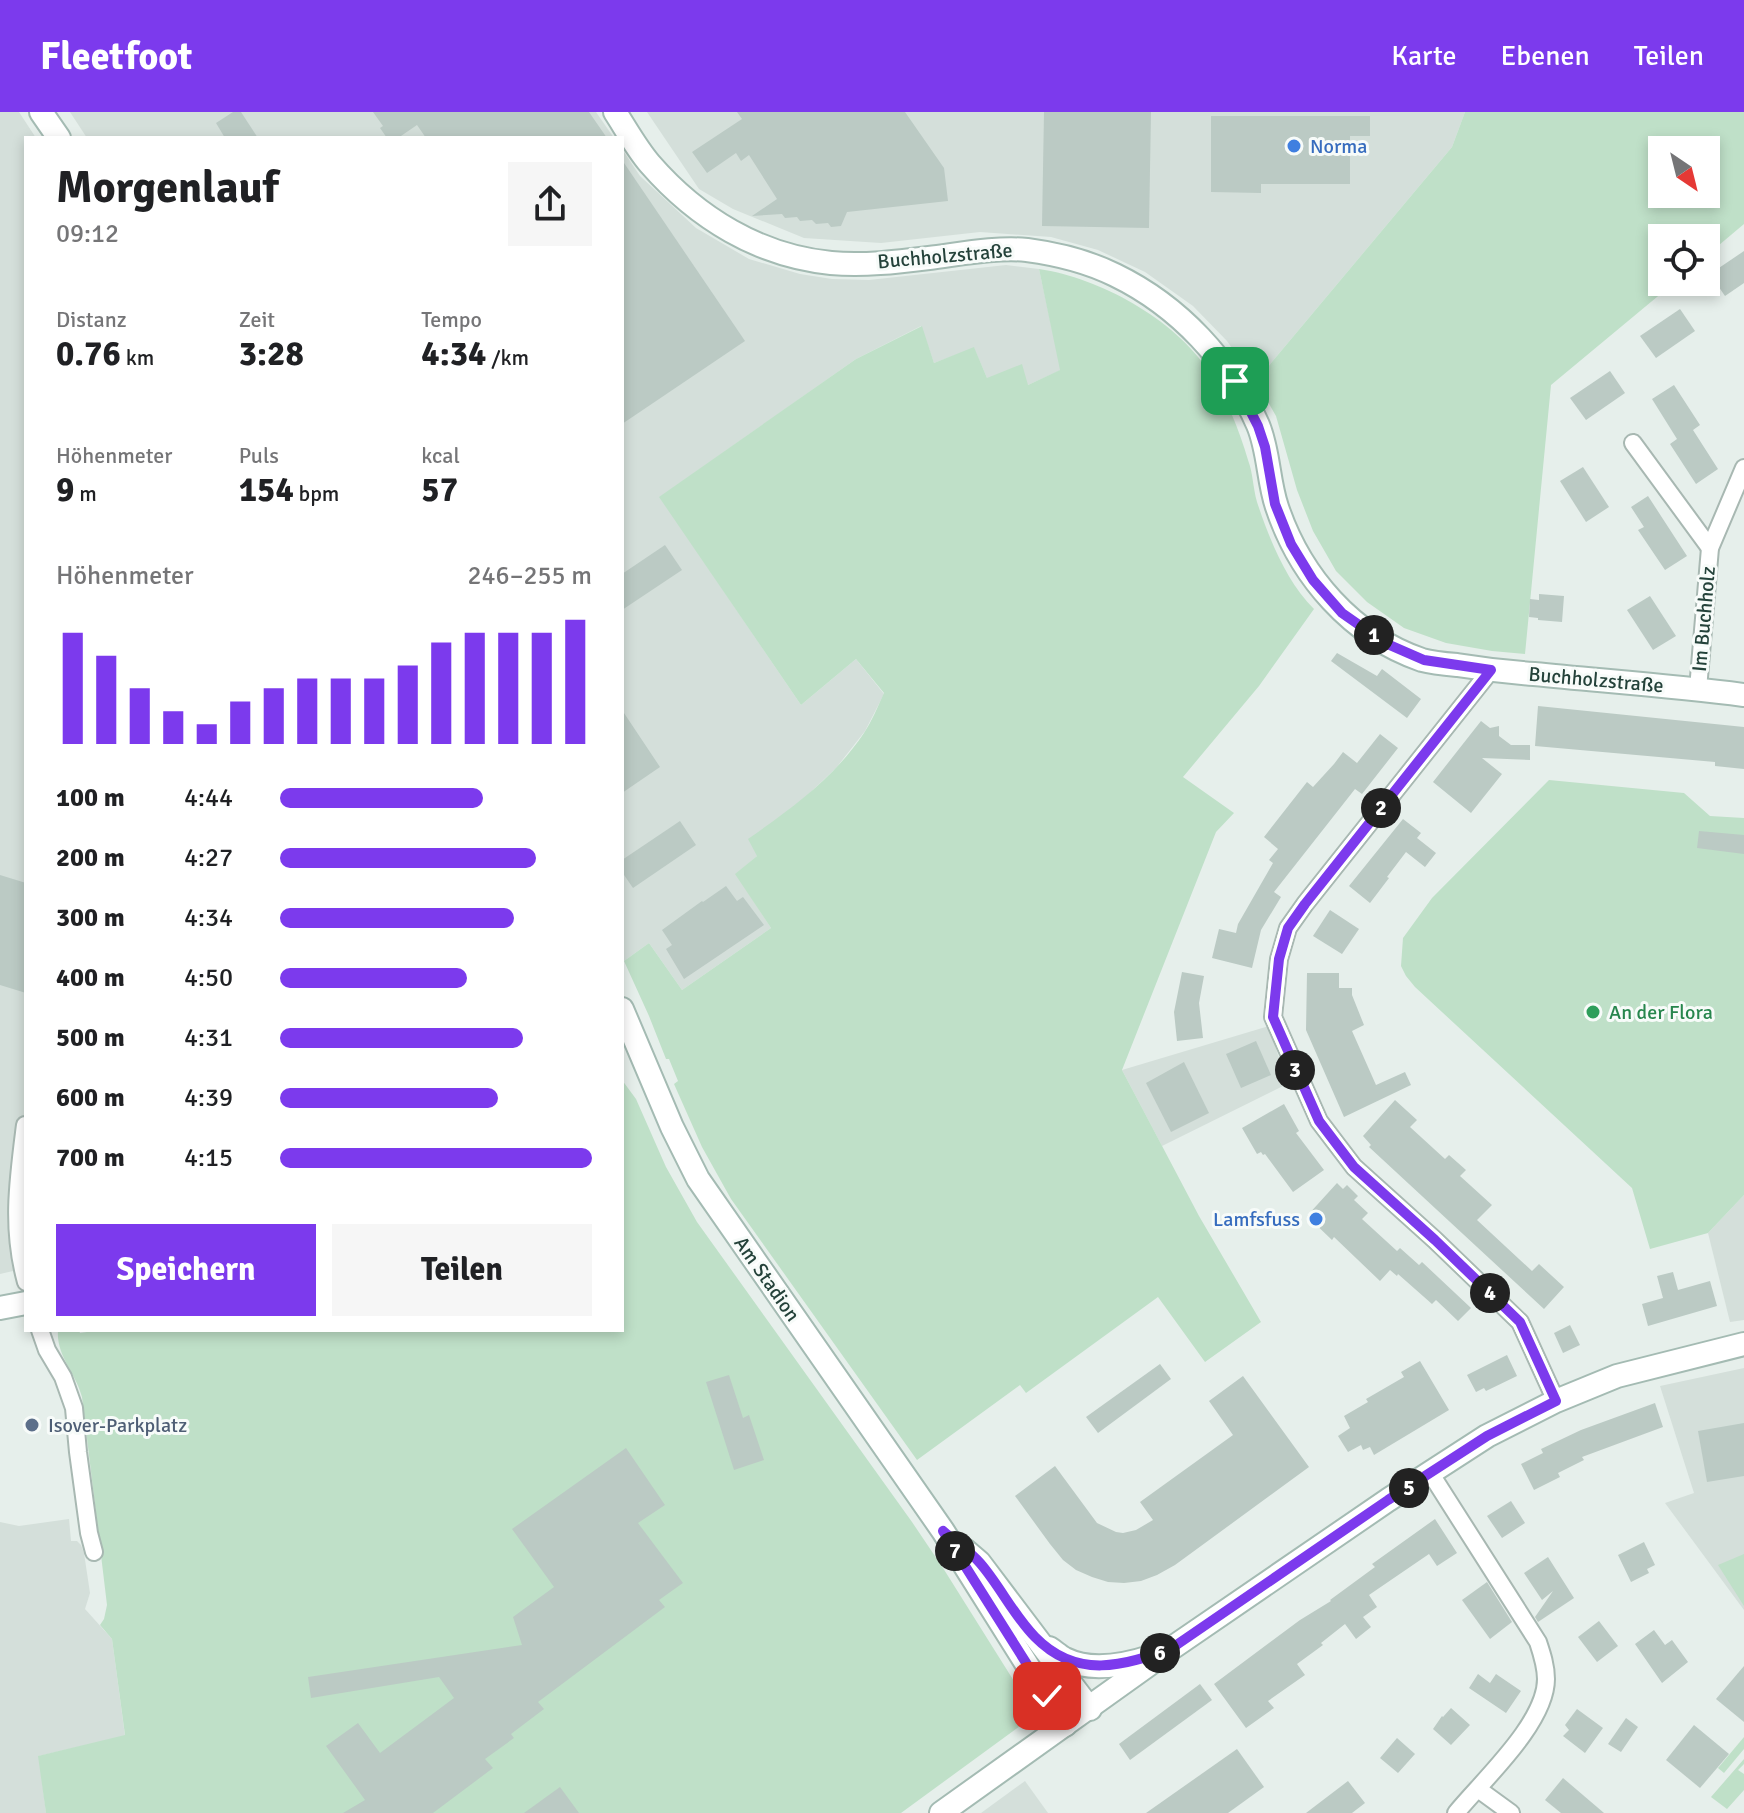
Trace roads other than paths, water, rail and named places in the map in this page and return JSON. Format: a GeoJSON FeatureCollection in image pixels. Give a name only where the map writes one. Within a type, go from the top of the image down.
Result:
{"type":"FeatureCollection","features":[{"type":"Feature","properties":{"kind":"main road"},"geometry":{"type":"LineString","coordinates":[[41,112],[58,136]]}},
{"type":"Feature","properties":{"kind":"main road","name":"Buchholzstraße"},"geometry":{"type":"LineString","coordinates":[[615,112],[648,162],[679,195],[724,229],[781,254],[832,263],[893,262],[986,251],[1026,250],[1075,260],[1116,275],[1157,301],[1195,331],[1233,378],[1258,426],[1275,504],[1291,544],[1313,580],[1342,613],[1385,643],[1424,660],[1491,670],[1744,695]]}},
{"type":"Feature","properties":{"kind":"main road","name":"Am Stadion"},"geometry":{"type":"LineString","coordinates":[[624,1018],[698,1179],[943,1531],[1065,1725]]}},
{"type":"Feature","properties":{"kind":"main road"},"geometry":{"type":"LineString","coordinates":[[0,1308],[24,1303]]}},
{"type":"Feature","properties":{"kind":"main road"},"geometry":{"type":"LineString","coordinates":[[941,1813],[1172,1648],[1487,1436],[1556,1401],[1617,1376],[1744,1344]]}},
{"type":"Feature","properties":{"kind":"main road","name":"Am Stadion"},"geometry":{"type":"LineString","coordinates":[[943,1531],[979,1562],[1090,1709]]}},
{"type":"Feature","properties":{"kind":"main road"},"geometry":{"type":"LineString","coordinates":[[1036,1638],[1066,1660],[1092,1666],[1136,1662],[1172,1648]]}},
{"type":"Feature","properties":{"kind":"street","name":"Im Buchholz"},"geometry":{"type":"LineString","coordinates":[[1633,443],[1710,548]]}},
{"type":"Feature","properties":{"kind":"street","name":"Im Buchholz"},"geometry":{"type":"LineString","coordinates":[[1698,689],[1710,548],[1744,468]]}},
{"type":"Feature","properties":{"kind":"street"},"geometry":{"type":"LineString","coordinates":[[1491,670],[1288,928],[1279,959],[1273,1017],[1319,1121],[1354,1167],[1520,1322],[1556,1401]]}},
{"type":"Feature","properties":{"kind":"street"},"geometry":{"type":"LineString","coordinates":[[24,1133],[16,1227],[24,1271]]}},
{"type":"Feature","properties":{"kind":"street"},"geometry":{"type":"LineString","coordinates":[[41,1332],[74,1408],[94,1552]]}},
{"type":"Feature","properties":{"kind":"street"},"geometry":{"type":"LineString","coordinates":[[1431,1474],[1538,1642],[1546,1680],[1543,1699],[1523,1736],[1456,1813]]}},
{"type":"Feature","properties":{"kind":"street"},"geometry":{"type":"LineString","coordinates":[[1478,1789],[1511,1813]]}},
{"type":"Feature","properties":{"kind":"place","name":"Norma"},"geometry":{"type":"Point","coordinates":[1294,146]}},
{"type":"Feature","properties":{"kind":"place","name":"An der Flora"},"geometry":{"type":"Point","coordinates":[1593,1012]}},
{"type":"Feature","properties":{"kind":"place","name":"Lamfsfuss"},"geometry":{"type":"Point","coordinates":[1316,1219]}},
{"type":"Feature","properties":{"kind":"place","name":"Isover-Parkplatz"},"geometry":{"type":"Point","coordinates":[32,1425]}}]}
